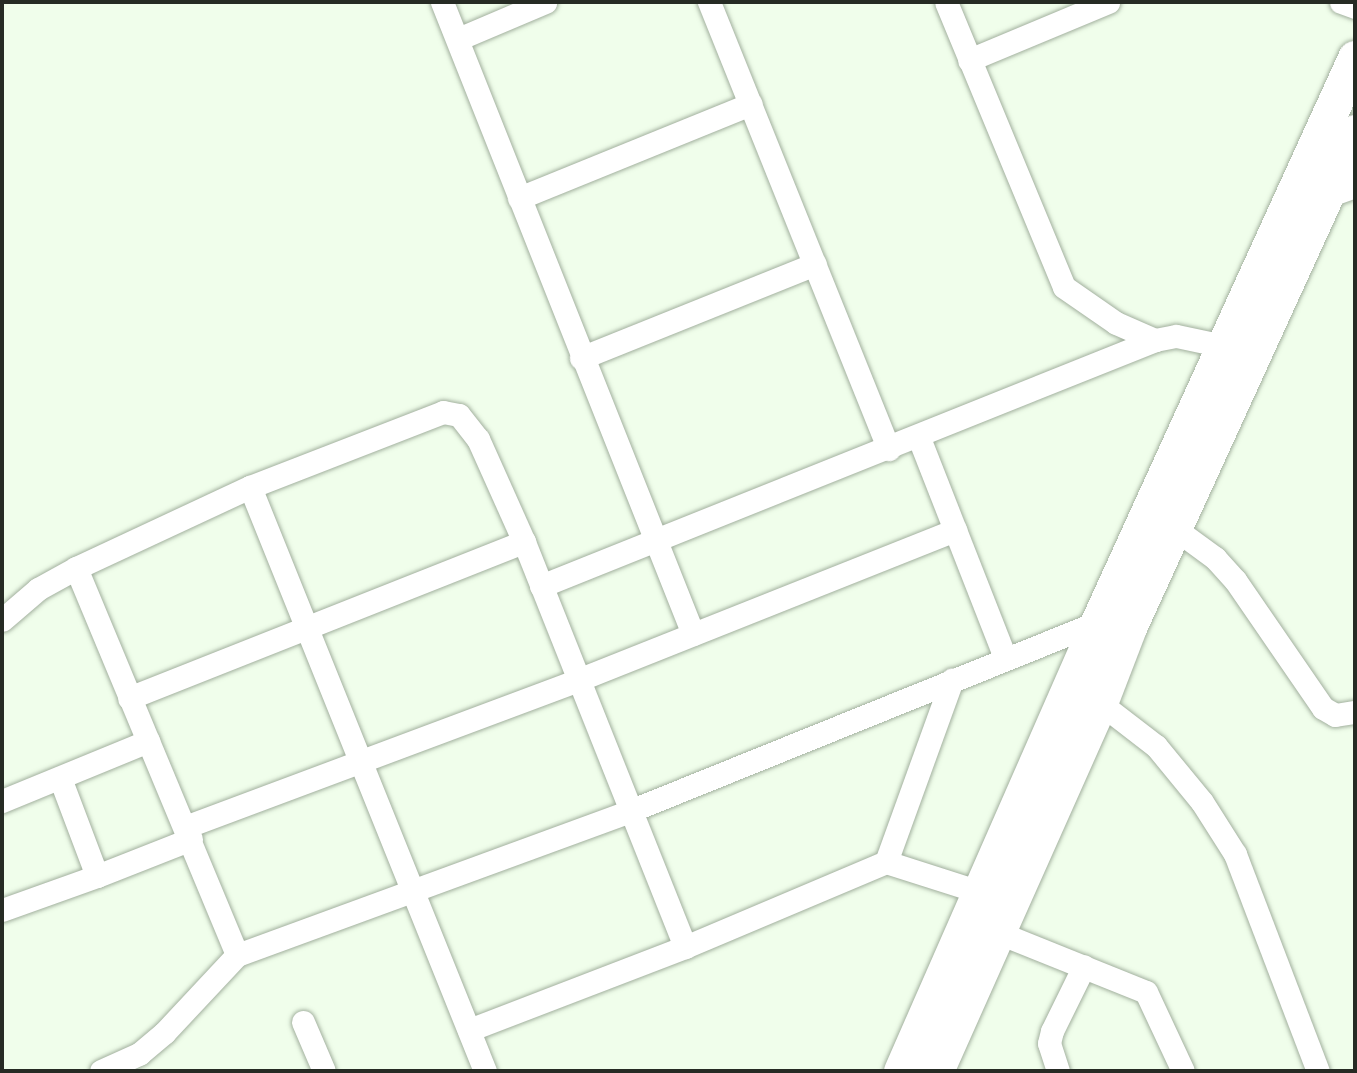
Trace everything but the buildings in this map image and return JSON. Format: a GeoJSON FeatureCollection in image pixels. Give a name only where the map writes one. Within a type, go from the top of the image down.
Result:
{"type":"FeatureCollection","features":[{"type":"Feature","properties":{"kind":"main road"},"geometry":{"type":"LineString","coordinates":[[936,1071],[982,915],[1072,682],[1355,58]]}},
{"type":"Feature","properties":{"kind":"main road"},"geometry":{"type":"LineString","coordinates":[[901,1071],[982,915],[1100,703],[1174,528],[1341,191],[1355,132]]}},
{"type":"Feature","properties":{"kind":"street"},"geometry":{"type":"LineString","coordinates":[[442,2],[580,358],[693,634]]}},
{"type":"Feature","properties":{"kind":"street"},"geometry":{"type":"LineString","coordinates":[[458,39],[545,2]]}},
{"type":"Feature","properties":{"kind":"street"},"geometry":{"type":"LineString","coordinates":[[709,2],[889,449]]}},
{"type":"Feature","properties":{"kind":"street"},"geometry":{"type":"LineString","coordinates":[[946,2],[1064,287],[1116,323],[1155,340]]}},
{"type":"Feature","properties":{"kind":"street"},"geometry":{"type":"LineString","coordinates":[[969,60],[1108,2]]}},
{"type":"Feature","properties":{"kind":"street"},"geometry":{"type":"LineString","coordinates":[[1341,2],[1355,7]]}},
{"type":"Feature","properties":{"kind":"street"},"geometry":{"type":"LineString","coordinates":[[519,198],[751,104]]}},
{"type":"Feature","properties":{"kind":"street"},"geometry":{"type":"LineString","coordinates":[[1286,212],[1341,191]]}},
{"type":"Feature","properties":{"kind":"street"},"geometry":{"type":"LineString","coordinates":[[580,358],[815,264]]}},
{"type":"Feature","properties":{"kind":"street"},"geometry":{"type":"LineString","coordinates":[[541,586],[919,438],[1155,340],[1176,336],[1223,346]]}},
{"type":"Feature","properties":{"kind":"street"},"geometry":{"type":"LineString","coordinates":[[2,620],[38,589],[76,568],[250,487],[443,412],[459,415],[478,439],[524,542],[685,947]]}},
{"type":"Feature","properties":{"kind":"street"},"geometry":{"type":"LineString","coordinates":[[919,438],[1005,657]]}},
{"type":"Feature","properties":{"kind":"street"},"geometry":{"type":"LineString","coordinates":[[250,487],[485,1071]]}},
{"type":"Feature","properties":{"kind":"street"},"geometry":{"type":"LineString","coordinates":[[1174,528],[1215,558],[1235,580],[1323,708],[1335,715],[1355,712]]}},
{"type":"Feature","properties":{"kind":"street"},"geometry":{"type":"LineString","coordinates":[[2,910],[97,876],[188,833],[359,760],[578,680],[955,530]]}},
{"type":"Feature","properties":{"kind":"street"},"geometry":{"type":"LineString","coordinates":[[129,698],[306,625],[524,542]]}},
{"type":"Feature","properties":{"kind":"street"},"geometry":{"type":"LineString","coordinates":[[76,568],[237,955]]}},
{"type":"Feature","properties":{"kind":"street"},"geometry":{"type":"LineString","coordinates":[[101,1071],[139,1054],[164,1033],[237,955],[630,811],[1005,657],[1098,622]]}},
{"type":"Feature","properties":{"kind":"street"},"geometry":{"type":"LineString","coordinates":[[468,1030],[685,947],[886,862],[952,680]]}},
{"type":"Feature","properties":{"kind":"street"},"geometry":{"type":"LineString","coordinates":[[1072,682],[1156,746],[1202,802],[1235,854],[1318,1071]]}},
{"type":"Feature","properties":{"kind":"street"},"geometry":{"type":"LineString","coordinates":[[2,801],[148,741]]}},
{"type":"Feature","properties":{"kind":"street"},"geometry":{"type":"LineString","coordinates":[[60,778],[97,876]]}},
{"type":"Feature","properties":{"kind":"street"},"geometry":{"type":"LineString","coordinates":[[886,862],[982,915],[1146,992],[1183,1071]]}},
{"type":"Feature","properties":{"kind":"street"},"geometry":{"type":"LineString","coordinates":[[1058,1071],[1049,1043],[1052,1031],[1084,965]]}},
{"type":"Feature","properties":{"kind":"street"},"geometry":{"type":"LineString","coordinates":[[303,1022],[324,1071]]}}]}
